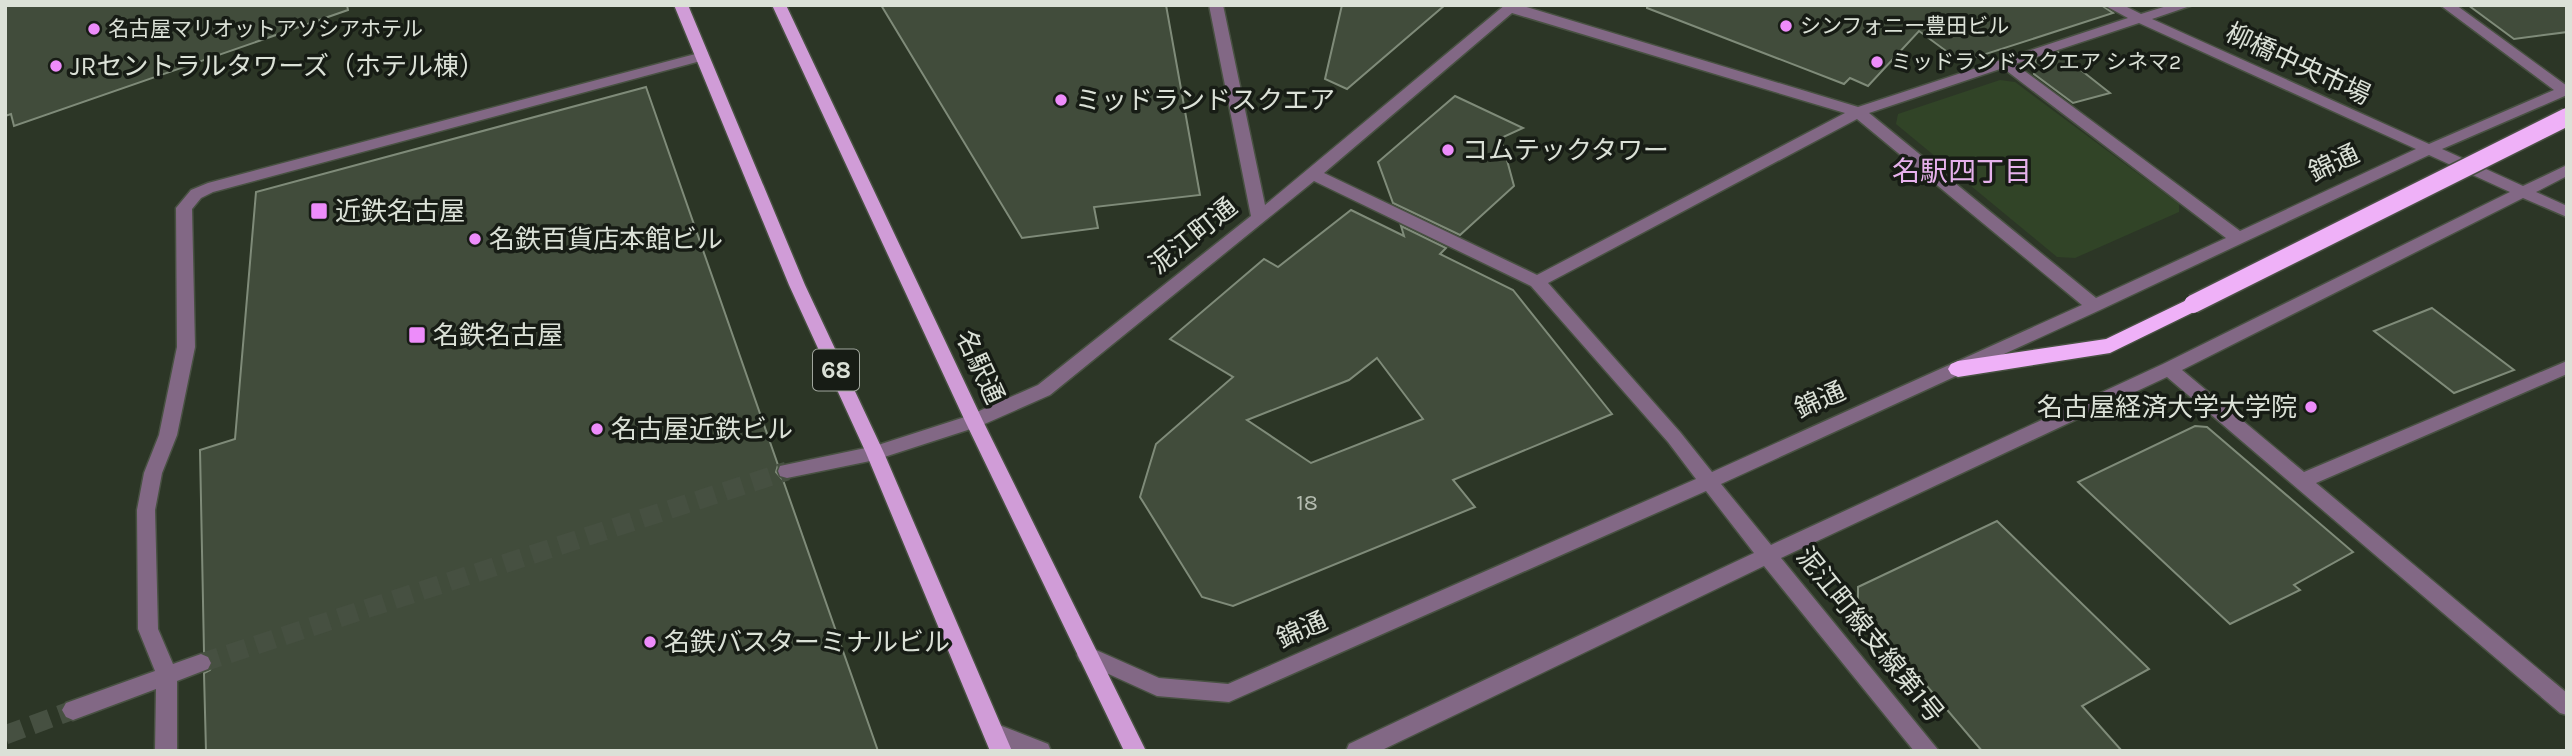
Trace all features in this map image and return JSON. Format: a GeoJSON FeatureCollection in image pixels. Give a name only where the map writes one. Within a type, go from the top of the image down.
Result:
{"type":"FeatureCollection","features":[{"type":"Feature","properties":{"kind":"highway"},"geometry":{"type":"LineString","coordinates":[[1958,369],[2110,346],[2567,117]]}},
{"type":"Feature","properties":{"kind":"main road","name":"68"},"geometry":{"type":"LineString","coordinates":[[681,5],[797,285],[875,453],[998,742]]}},
{"type":"Feature","properties":{"kind":"main road","name":"名駅通"},"geometry":{"type":"LineString","coordinates":[[779,5],[974,421],[1135,751]]}},
{"type":"Feature","properties":{"kind":"street"},"geometry":{"type":"LineString","coordinates":[[1216,5],[1259,216]]}},
{"type":"Feature","properties":{"kind":"street","name":"柳橋中央市場"},"geometry":{"type":"LineString","coordinates":[[2111,5],[2567,212]]}},
{"type":"Feature","properties":{"kind":"street"},"geometry":{"type":"LineString","coordinates":[[1313,174],[1537,282],[1858,112],[2186,5]]}},
{"type":"Feature","properties":{"kind":"street"},"geometry":{"type":"LineString","coordinates":[[2447,5],[2566,90]]}},
{"type":"Feature","properties":{"kind":"street"},"geometry":{"type":"LineString","coordinates":[[1512,7],[1858,112],[2094,306]]}},
{"type":"Feature","properties":{"kind":"street","name":"泥江町通"},"geometry":{"type":"LineString","coordinates":[[787,471],[875,453],[974,421],[1044,390],[1313,174],[1512,7]]}},
{"type":"Feature","properties":{"kind":"street"},"geometry":{"type":"LineString","coordinates":[[166,751],[167,675],[148,629],[146,510],[153,473],[168,435],[186,347],[184,208],[187,201],[208,188],[703,55]]}},
{"type":"Feature","properties":{"kind":"street"},"geometry":{"type":"LineString","coordinates":[[2005,63],[2239,239]]}},
{"type":"Feature","properties":{"kind":"street","name":"錦通"},"geometry":{"type":"LineString","coordinates":[[1087,655],[1157,687],[1229,693],[1958,369],[2427,150],[2566,90]]}},
{"type":"Feature","properties":{"kind":"street"},"geometry":{"type":"LineString","coordinates":[[1357,751],[1768,555],[2169,369],[2567,170]]}},
{"type":"Feature","properties":{"kind":"street","name":"泥江町線支線第1号"},"geometry":{"type":"LineString","coordinates":[[1537,282],[1674,437],[1928,751]]}},
{"type":"Feature","properties":{"kind":"street"},"geometry":{"type":"LineString","coordinates":[[2302,481],[2567,367]]}},
{"type":"Feature","properties":{"kind":"street"},"geometry":{"type":"LineString","coordinates":[[2169,369],[2567,706]]}},
{"type":"Feature","properties":{"kind":"street"},"geometry":{"type":"LineString","coordinates":[[73,710],[201,663]]}},
{"type":"Feature","properties":{"kind":"street"},"geometry":{"type":"LineString","coordinates":[[998,742],[1040,751]]}},
{"type":"Feature","properties":{"kind":"green space"},"geometry":{"type":"Polygon","coordinates":[[[2000,80],[2015,82],[2179,204],[2179,212],[2075,258],[2057,257],[1896,124],[1898,114],[2000,80]]]}},
{"type":"Feature","properties":{"kind":"building","name":"JRセントラルタワーズ（ホテル棟）"},"geometry":{"type":"Polygon","coordinates":[[[5,5],[347,5],[348,10],[14,126],[11,114],[5,116],[5,5]]]}},
{"type":"Feature","properties":{"kind":"building","name":"ミッドランドスクエア"},"geometry":{"type":"Polygon","coordinates":[[[881,5],[1166,5],[1200,195],[1094,207],[1098,228],[1022,238],[881,5]]]}},
{"type":"Feature","properties":{"kind":"building"},"geometry":{"type":"Polygon","coordinates":[[[1342,5],[1445,5],[1347,89],[1325,79],[1342,5]]]}},
{"type":"Feature","properties":{"kind":"building"},"geometry":{"type":"Polygon","coordinates":[[[1647,5],[2101,5],[2113,13],[1961,62],[1919,31],[1868,86],[1850,78],[1844,84],[1647,8],[1647,5]]]}},
{"type":"Feature","properties":{"kind":"building"},"geometry":{"type":"Polygon","coordinates":[[[2468,5],[2567,5],[2567,32],[2514,39],[2468,5]]]}},
{"type":"Feature","properties":{"kind":"building"},"geometry":{"type":"Polygon","coordinates":[[[2058,52],[2110,93],[2073,103],[2034,74],[2036,60],[2058,52]]]}},
{"type":"Feature","properties":{"kind":"building"},"geometry":{"type":"Polygon","coordinates":[[[646,87],[778,465],[776,472],[783,480],[878,751],[206,751],[204,673],[210,670],[213,662],[204,652],[200,450],[235,439],[256,192],[646,87]]]}},
{"type":"Feature","properties":{"kind":"building","name":"コムテックタワー"},"geometry":{"type":"Polygon","coordinates":[[[1455,96],[1523,128],[1501,138],[1514,186],[1460,235],[1393,203],[1378,162],[1455,96]]]}},
{"type":"Feature","properties":{"kind":"building"},"geometry":{"type":"Polygon","coordinates":[[[1351,210],[1404,236],[1401,226],[1446,248],[1440,254],[1513,290],[1612,414],[1453,480],[1475,507],[1233,606],[1202,597],[1140,497],[1156,444],[1233,377],[1170,339],[1264,259],[1278,267],[1351,210]],[[1377,358],[1349,380],[1247,420],[1311,463],[1423,419],[1377,358]]]}},
{"type":"Feature","properties":{"kind":"building"},"geometry":{"type":"Polygon","coordinates":[[[2432,308],[2514,370],[2454,393],[2374,331],[2432,308]]]}},
{"type":"Feature","properties":{"kind":"building"},"geometry":{"type":"Polygon","coordinates":[[[2195,426],[2207,427],[2353,552],[2294,585],[2300,590],[2230,624],[2078,482],[2195,426]]]}},
{"type":"Feature","properties":{"kind":"building"},"geometry":{"type":"Polygon","coordinates":[[[1997,521],[2149,669],[2082,706],[2122,751],[1982,751],[1858,605],[1858,587],[1997,521]]]}},
{"type":"Feature","properties":{"kind":"tunnel"},"geometry":{"type":"LineString","coordinates":[[201,663],[787,471]]}},
{"type":"Feature","properties":{"kind":"tunnel"},"geometry":{"type":"LineString","coordinates":[[5,735],[73,710]]}},
{"type":"Feature","properties":{"kind":"place","name":"シンフォニー豊田ビル"},"geometry":{"type":"Point","coordinates":[1786,26]}},
{"type":"Feature","properties":{"kind":"place","name":"名古屋マリオットアソシアホテル"},"geometry":{"type":"Point","coordinates":[94,29]}},
{"type":"Feature","properties":{"kind":"place","name":"ミッドランドスクエア シネマ2"},"geometry":{"type":"Point","coordinates":[1877,62]}},
{"type":"Feature","properties":{"kind":"place","name":"JRセントラルタワーズ（ホテル棟）"},"geometry":{"type":"Point","coordinates":[56,66]}},
{"type":"Feature","properties":{"kind":"place","name":"ミッドランドスクエア"},"geometry":{"type":"Point","coordinates":[1061,100]}},
{"type":"Feature","properties":{"kind":"place","name":"コムテックタワー"},"geometry":{"type":"Point","coordinates":[1448,150]}},
{"type":"Feature","properties":{"kind":"place","name":"近鉄名古屋"},"geometry":{"type":"Point","coordinates":[319,211]}},
{"type":"Feature","properties":{"kind":"place","name":"名鉄百貨店本館ビル"},"geometry":{"type":"Point","coordinates":[475,239]}},
{"type":"Feature","properties":{"kind":"place","name":"名鉄名古屋"},"geometry":{"type":"Point","coordinates":[417,335]}},
{"type":"Feature","properties":{"kind":"place","name":"名古屋経済大学大学院"},"geometry":{"type":"Point","coordinates":[2311,407]}},
{"type":"Feature","properties":{"kind":"place","name":"名古屋近鉄ビル"},"geometry":{"type":"Point","coordinates":[597,429]}},
{"type":"Feature","properties":{"kind":"place","name":"名鉄バスターミナルビル"},"geometry":{"type":"Point","coordinates":[650,642]}},
{"type":"Feature","properties":{"kind":"district","name":"名駅四丁目"},"geometry":{"type":"Point","coordinates":[1962,171]}}]}
